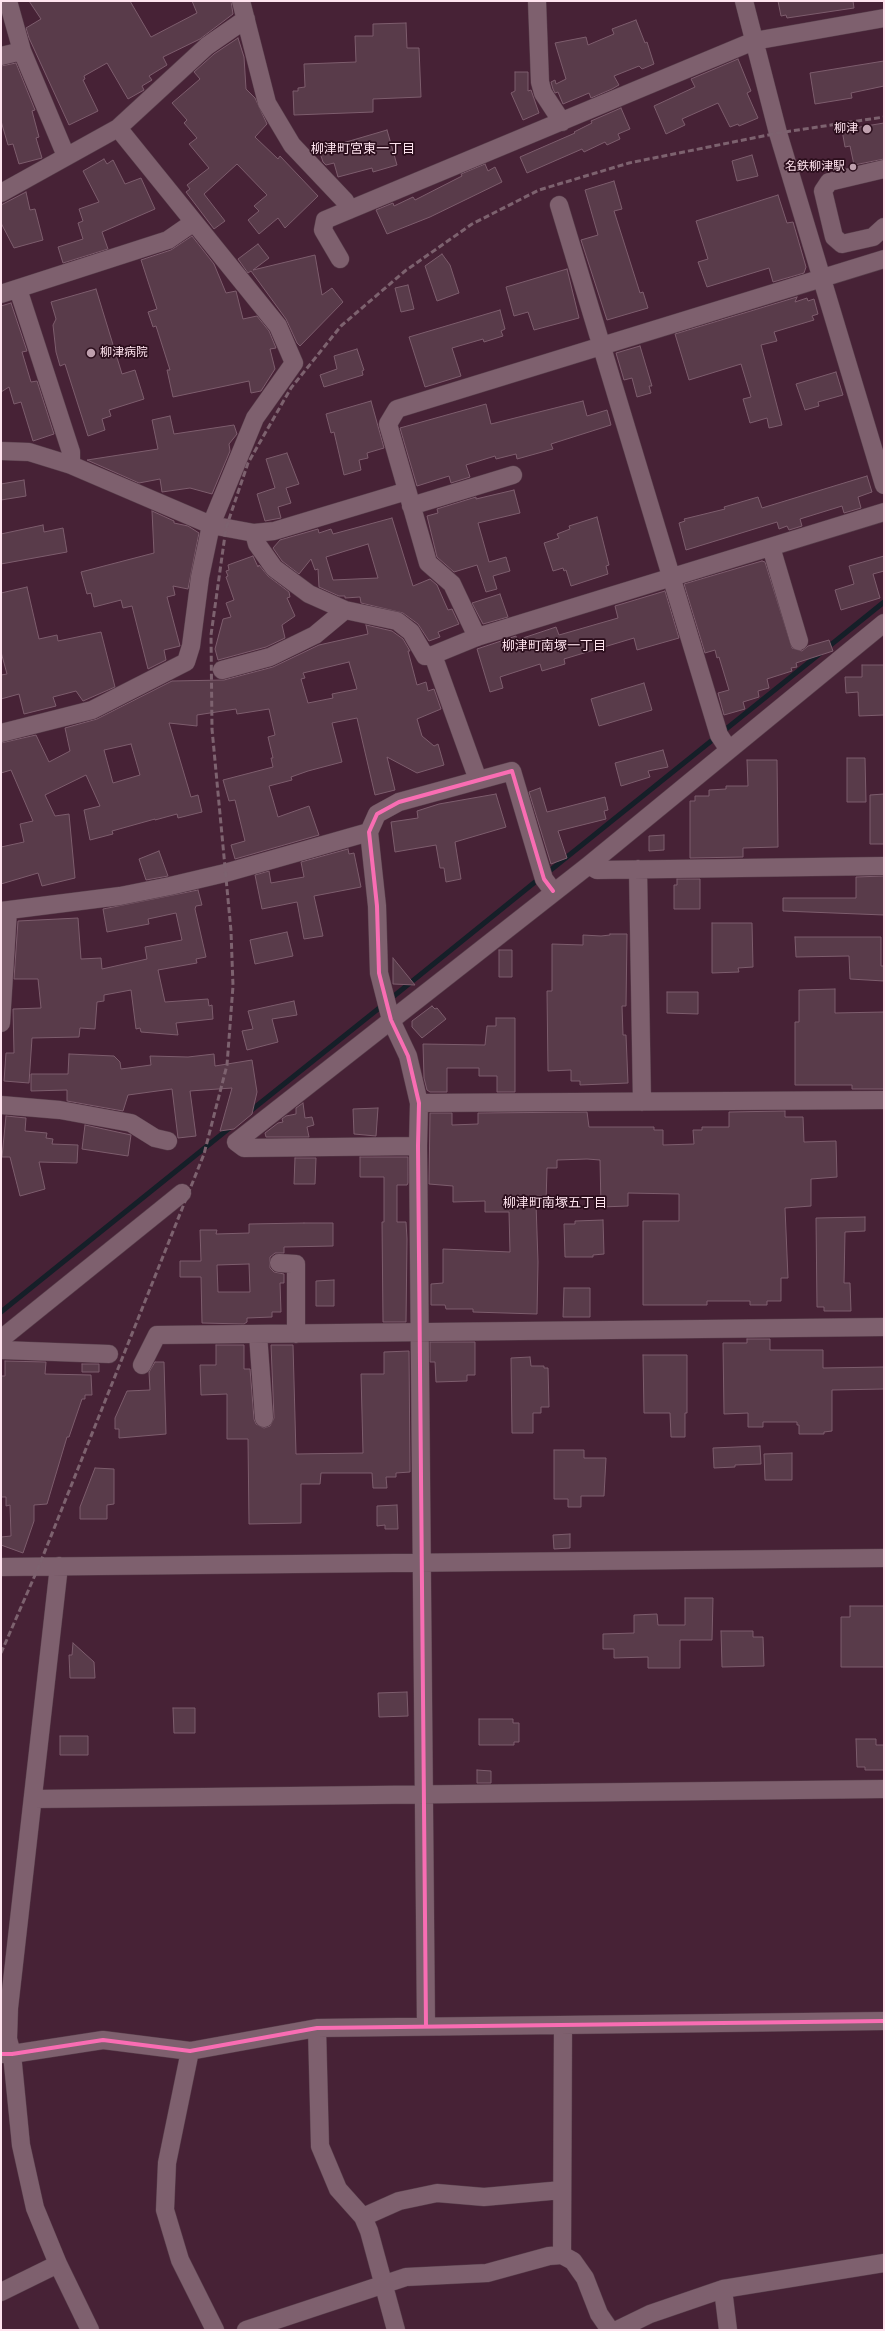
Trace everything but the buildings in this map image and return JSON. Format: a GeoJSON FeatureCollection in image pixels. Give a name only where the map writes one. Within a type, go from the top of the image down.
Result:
{"type":"FeatureCollection","features":[{"type":"Feature","properties":{"kind":"street"},"geometry":{"type":"LineString","coordinates":[[8,1],[22,51],[66,156]]}},
{"type":"Feature","properties":{"kind":"street"},"geometry":{"type":"LineString","coordinates":[[241,1],[267,103],[292,145],[345,201],[350,210]]}},
{"type":"Feature","properties":{"kind":"street"},"geometry":{"type":"LineString","coordinates":[[537,1],[540,82],[543,93],[562,122]]}},
{"type":"Feature","properties":{"kind":"street"},"geometry":{"type":"LineString","coordinates":[[744,1],[778,133],[884,486]]}},
{"type":"Feature","properties":{"kind":"street"},"geometry":{"type":"LineString","coordinates":[[340,258],[323,230],[325,220],[754,41],[884,18]]}},
{"type":"Feature","properties":{"kind":"street"},"geometry":{"type":"LineString","coordinates":[[1,193],[118,128],[207,46],[246,19]]}},
{"type":"Feature","properties":{"kind":"street"},"geometry":{"type":"LineString","coordinates":[[1,56],[22,51]]}},
{"type":"Feature","properties":{"kind":"street"},"geometry":{"type":"LineString","coordinates":[[1,733],[92,710],[186,662],[191,646],[200,577],[211,525],[255,418],[294,363],[278,326],[118,128]]}},
{"type":"Feature","properties":{"kind":"street"},"geometry":{"type":"LineString","coordinates":[[884,169],[829,182],[822,191],[834,237],[842,244],[873,237],[884,227]]}},
{"type":"Feature","properties":{"kind":"street"},"geometry":{"type":"LineString","coordinates":[[559,205],[718,735],[729,750]]}},
{"type":"Feature","properties":{"kind":"street"},"geometry":{"type":"LineString","coordinates":[[71,465],[71,452],[9,291],[168,240],[194,222]]}},
{"type":"Feature","properties":{"kind":"street"},"geometry":{"type":"LineString","coordinates":[[477,637],[452,584],[428,563],[388,424],[397,409],[600,345],[884,259]]}},
{"type":"Feature","properties":{"kind":"street"},"geometry":{"type":"LineString","coordinates":[[1,451],[30,452],[71,465],[211,525],[254,533],[274,532],[409,498],[512,476]]}},
{"type":"Feature","properties":{"kind":"street"},"geometry":{"type":"LineString","coordinates":[[254,533],[257,544],[274,568],[309,594],[345,610],[397,621],[412,632],[426,656],[433,655],[477,637],[884,512]]}},
{"type":"Feature","properties":{"kind":"street"},"geometry":{"type":"LineString","coordinates":[[771,547],[799,641]]}},
{"type":"Feature","properties":{"kind":"street"},"geometry":{"type":"LineString","coordinates":[[222,670],[270,657],[315,635],[345,610]]}},
{"type":"Feature","properties":{"kind":"street"},"geometry":{"type":"LineString","coordinates":[[418,1146],[244,1148],[236,1142],[589,865],[884,623]]}},
{"type":"Feature","properties":{"kind":"street"},"geometry":{"type":"LineString","coordinates":[[433,655],[478,780]]}},
{"type":"Feature","properties":{"kind":"street"},"geometry":{"type":"LineString","coordinates":[[426,2026],[421,1563],[419,1103],[408,1056],[391,1020],[379,973],[377,906],[369,832],[377,814],[399,802],[512,771],[544,879],[554,891]]}},
{"type":"Feature","properties":{"kind":"street"},"geometry":{"type":"LineString","coordinates":[[1,1023],[5,910],[120,896],[170,886],[225,873],[369,832]]}},
{"type":"Feature","properties":{"kind":"street"},"geometry":{"type":"LineString","coordinates":[[589,865],[597,870],[884,866]]}},
{"type":"Feature","properties":{"kind":"street"},"geometry":{"type":"LineString","coordinates":[[638,869],[642,1102]]}},
{"type":"Feature","properties":{"kind":"street"},"geometry":{"type":"LineString","coordinates":[[419,1103],[884,1100]]}},
{"type":"Feature","properties":{"kind":"street"},"geometry":{"type":"LineString","coordinates":[[1,1105],[60,1110],[131,1123],[155,1138],[168,1141]]}},
{"type":"Feature","properties":{"kind":"street"},"geometry":{"type":"LineString","coordinates":[[1,1338],[182,1193]]}},
{"type":"Feature","properties":{"kind":"street"},"geometry":{"type":"LineString","coordinates":[[279,1263],[296,1264],[296,1334]]}},
{"type":"Feature","properties":{"kind":"street"},"geometry":{"type":"LineString","coordinates":[[142,1365],[157,1335],[884,1327]]}},
{"type":"Feature","properties":{"kind":"street"},"geometry":{"type":"LineString","coordinates":[[258,1334],[264,1418]]}},
{"type":"Feature","properties":{"kind":"street"},"geometry":{"type":"LineString","coordinates":[[1,1350],[109,1354]]}},
{"type":"Feature","properties":{"kind":"street"},"geometry":{"type":"LineString","coordinates":[[1,1567],[884,1558]]}},
{"type":"Feature","properties":{"kind":"street"},"geometry":{"type":"LineString","coordinates":[[59,1566],[34,1799],[9,2008],[6,2054],[21,2145],[35,2208],[58,2264],[90,2330]]}},
{"type":"Feature","properties":{"kind":"street"},"geometry":{"type":"LineString","coordinates":[[34,1799],[884,1789]]}},
{"type":"Feature","properties":{"kind":"street"},"geometry":{"type":"LineString","coordinates":[[6,2054],[102,2040],[190,2051],[317,2028],[884,2021]]}},
{"type":"Feature","properties":{"kind":"street"},"geometry":{"type":"LineString","coordinates":[[562,2255],[563,2024]]}},
{"type":"Feature","properties":{"kind":"street"},"geometry":{"type":"LineString","coordinates":[[317,2028],[320,2146],[338,2189],[363,2217],[369,2231],[382,2284],[396,2330]]}},
{"type":"Feature","properties":{"kind":"street"},"geometry":{"type":"LineString","coordinates":[[190,2051],[167,2164],[165,2210],[180,2260],[214,2330]]}},
{"type":"Feature","properties":{"kind":"street"},"geometry":{"type":"LineString","coordinates":[[363,2217],[399,2201],[437,2193],[484,2197],[562,2190]]}},
{"type":"Feature","properties":{"kind":"street"},"geometry":{"type":"LineString","coordinates":[[246,2330],[406,2276],[487,2273],[549,2256],[562,2255],[573,2261],[585,2278],[599,2314],[610,2330]]}},
{"type":"Feature","properties":{"kind":"street"},"geometry":{"type":"LineString","coordinates":[[617,2330],[650,2314],[723,2289],[884,2263]]}},
{"type":"Feature","properties":{"kind":"street"},"geometry":{"type":"LineString","coordinates":[[1,2292],[58,2264]]}},
{"type":"Feature","properties":{"kind":"street"},"geometry":{"type":"LineString","coordinates":[[723,2289],[728,2330]]}},
{"type":"Feature","properties":{"kind":"waterway"},"geometry":{"type":"LineString","coordinates":[[547,873],[884,602]]}},
{"type":"Feature","properties":{"kind":"waterway"},"geometry":{"type":"LineString","coordinates":[[389,1000],[540,878]]}},
{"type":"Feature","properties":{"kind":"waterway"},"geometry":{"type":"LineString","coordinates":[[249,1112],[383,1005]]}},
{"type":"Feature","properties":{"kind":"waterway"},"geometry":{"type":"LineString","coordinates":[[1,1312],[232,1126]]}},
{"type":"Feature","properties":{"kind":"railway"},"geometry":{"type":"LineString","coordinates":[[1,1653],[39,1566],[204,1154],[227,1065],[233,986],[231,931],[212,729],[211,635],[226,528],[248,463],[291,388],[341,326],[405,271],[472,224],[539,190],[629,163],[778,133],[884,117]]}},
{"type":"Feature","properties":{"kind":"cycle path"},"geometry":{"type":"LineString","coordinates":[[426,2026],[418,1146],[419,1103],[408,1056],[391,1020],[379,973],[377,906],[369,832],[377,814],[399,802],[512,771],[544,879],[553,891]]}},
{"type":"Feature","properties":{"kind":"cycle path"},"geometry":{"type":"LineString","coordinates":[[1,2054],[12,2054],[103,2040],[190,2051],[317,2028],[884,2021]]}},
{"type":"Feature","properties":{"kind":"place","name":"柳津"},"geometry":{"type":"Point","coordinates":[867,129]}},
{"type":"Feature","properties":{"kind":"place","name":"名鉄柳津駅"},"geometry":{"type":"Point","coordinates":[853,167]}},
{"type":"Feature","properties":{"kind":"place","name":"柳津病院"},"geometry":{"type":"Point","coordinates":[91,353]}},
{"type":"Feature","properties":{"kind":"district","name":"柳津町宮東一丁目"},"geometry":{"type":"Point","coordinates":[363,149]}},
{"type":"Feature","properties":{"kind":"district","name":"柳津町南塚一丁目"},"geometry":{"type":"Point","coordinates":[554,646]}},
{"type":"Feature","properties":{"kind":"district","name":"柳津町南塚五丁目"},"geometry":{"type":"Point","coordinates":[555,1203]}}]}
